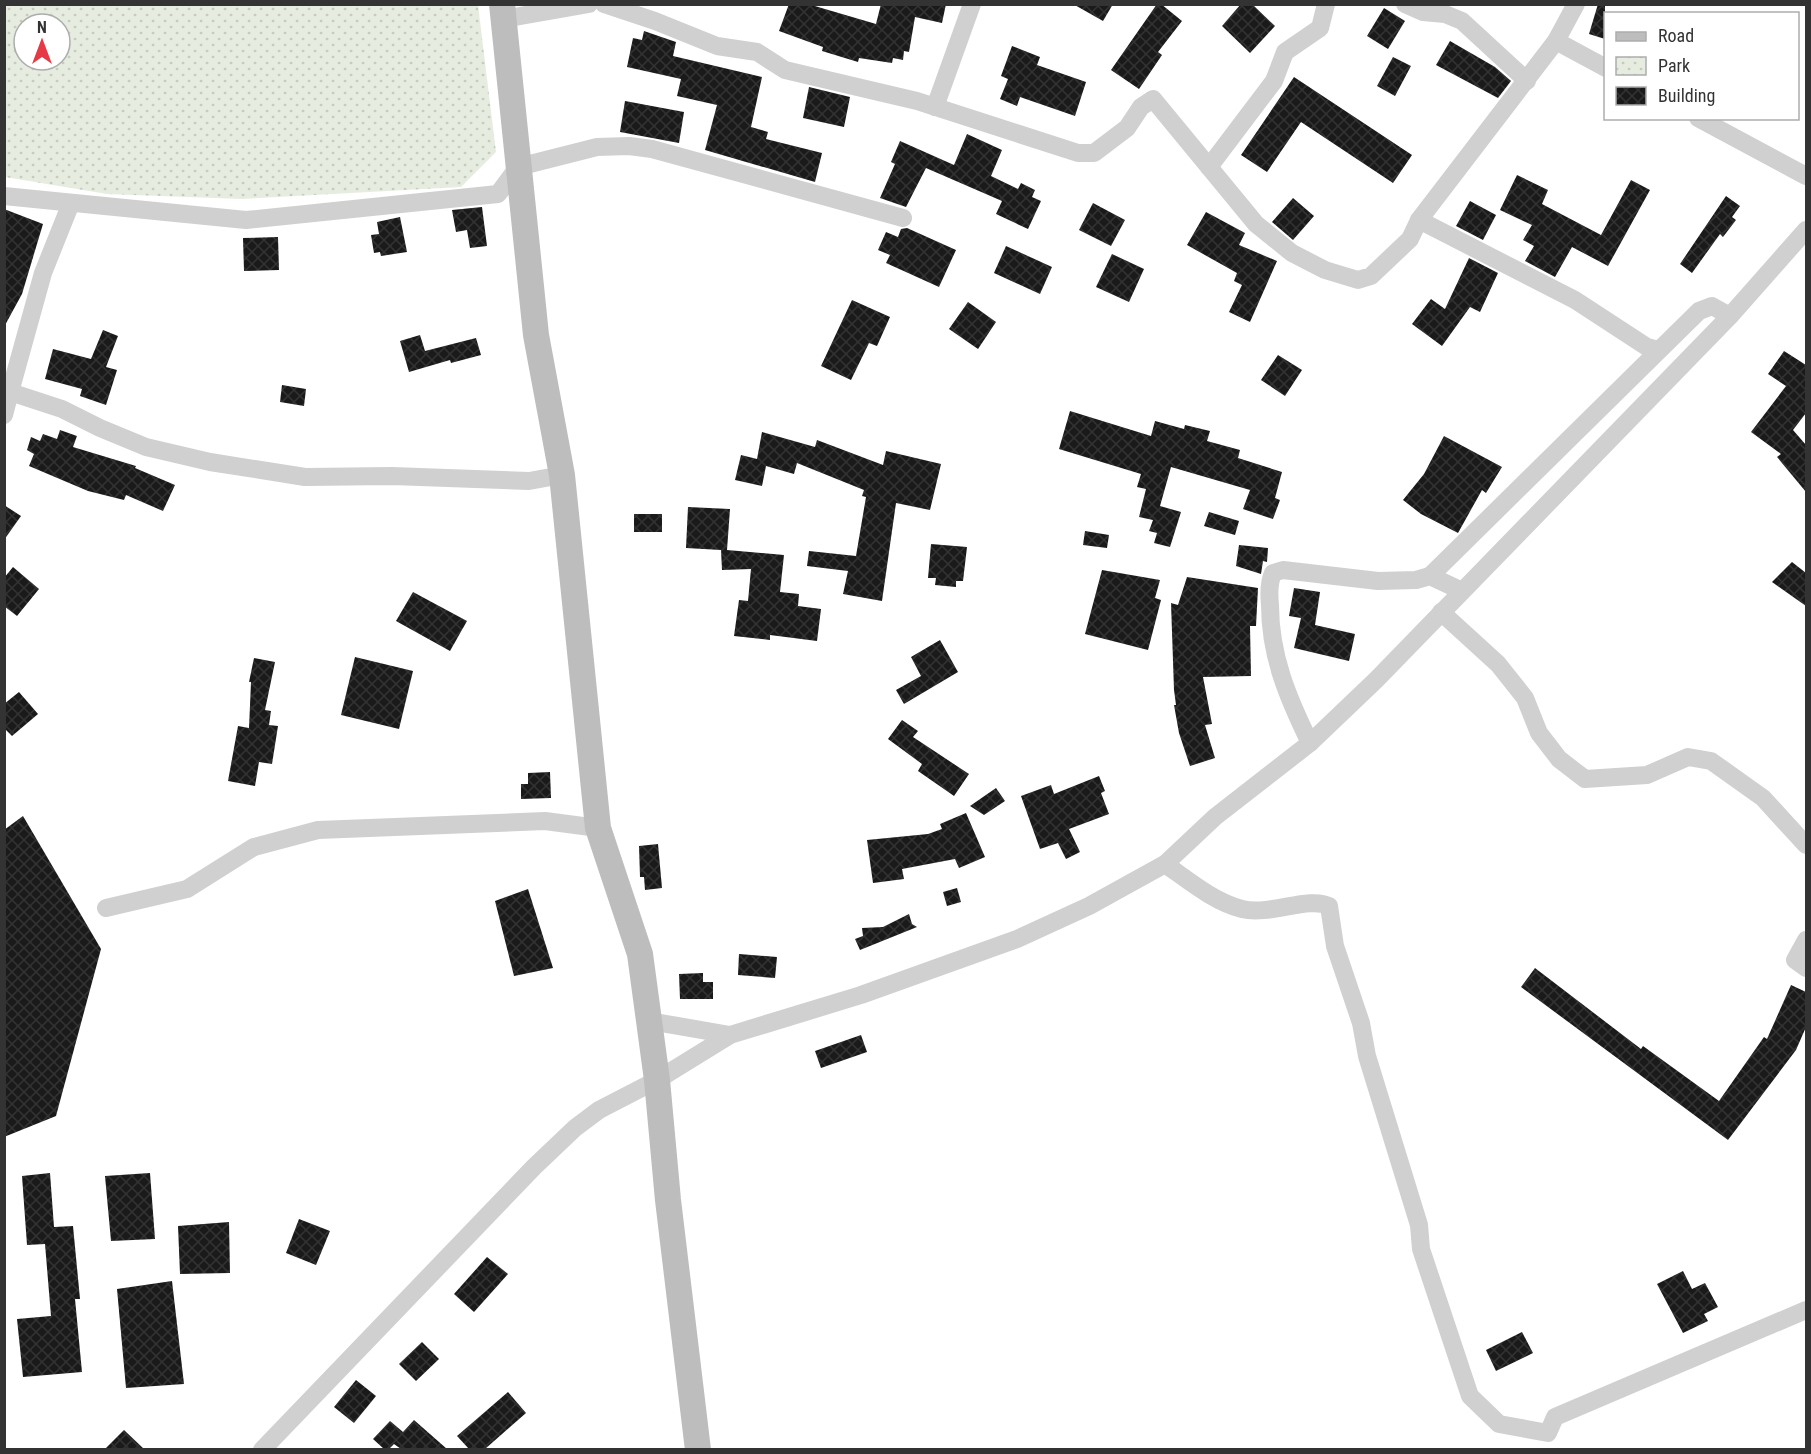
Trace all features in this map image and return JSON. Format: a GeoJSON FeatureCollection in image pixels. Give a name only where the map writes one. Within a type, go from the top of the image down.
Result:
{"type":"FeatureCollection","features":[{"type":"Feature","properties":{"kind":"main road"},"geometry":{"type":"LineString","coordinates":[[503,12],[536,335],[562,475],[598,828],[640,954],[657,1080],[698,1449]]}},
{"type":"Feature","properties":{"kind":"street"},"geometry":{"type":"LineString","coordinates":[[503,12],[590,4]]}},
{"type":"Feature","properties":{"kind":"street"},"geometry":{"type":"LineString","coordinates":[[604,4],[646,17],[717,46],[757,52],[785,69],[935,107],[990,123],[1058,148],[1094,153],[1127,128],[1141,107],[1153,99],[1256,224],[1292,253],[1325,270],[1358,280],[1371,276],[1410,239],[1419,220],[1556,41],[1576,4]]}},
{"type":"Feature","properties":{"kind":"street"},"geometry":{"type":"LineString","coordinates":[[935,107],[972,4]]}},
{"type":"Feature","properties":{"kind":"street"},"geometry":{"type":"LineString","coordinates":[[1209,167],[1274,81],[1285,52],[1320,28],[1326,4]]}},
{"type":"Feature","properties":{"kind":"street"},"geometry":{"type":"LineString","coordinates":[[1405,4],[1423,12],[1445,14],[1462,21],[1527,81]]}},
{"type":"Feature","properties":{"kind":"street"},"geometry":{"type":"LineString","coordinates":[[1556,41],[1604,68]]}},
{"type":"Feature","properties":{"kind":"street"},"geometry":{"type":"LineString","coordinates":[[1702,120],[1806,176]]}},
{"type":"Feature","properties":{"kind":"street"},"geometry":{"type":"LineString","coordinates":[[4,196],[200,213],[246,220],[498,194],[519,167],[580,149],[629,146],[652,149],[903,218]]}},
{"type":"Feature","properties":{"kind":"street"},"geometry":{"type":"LineString","coordinates":[[4,415],[43,273],[71,203]]}},
{"type":"Feature","properties":{"kind":"street"},"geometry":{"type":"LineString","coordinates":[[1419,220],[1575,300],[1647,347],[1658,350]]}},
{"type":"Feature","properties":{"kind":"street"},"geometry":{"type":"LineString","coordinates":[[262,1449],[534,1167],[575,1128],[628,1092],[657,1080],[730,1035],[882,988],[1017,939],[1089,906],[1165,864],[1215,817],[1310,743],[1376,680],[1730,316],[1806,230]]}},
{"type":"Feature","properties":{"kind":"street"},"geometry":{"type":"LineString","coordinates":[[1310,743],[1285,690],[1275,655],[1270,629],[1273,573],[1283,570],[1378,581],[1416,580],[1430,576],[1699,311],[1712,306],[1730,316]]}},
{"type":"Feature","properties":{"kind":"street"},"geometry":{"type":"LineString","coordinates":[[10,392],[62,409],[146,447],[210,462],[305,477],[392,476],[529,481],[562,475]]}},
{"type":"Feature","properties":{"kind":"street"},"geometry":{"type":"LineString","coordinates":[[1430,576],[1462,591]]}},
{"type":"Feature","properties":{"kind":"street"},"geometry":{"type":"LineString","coordinates":[[1441,612],[1498,664],[1525,698],[1539,733],[1559,759],[1585,778],[1647,775],[1688,757],[1711,761],[1763,798],[1806,845]]}},
{"type":"Feature","properties":{"kind":"street"},"geometry":{"type":"LineString","coordinates":[[106,908],[187,889],[254,847],[318,830],[545,821],[598,828]]}},
{"type":"Feature","properties":{"kind":"street"},"geometry":{"type":"LineString","coordinates":[[1165,864],[1195,885],[1242,909],[1286,909],[1320,902],[1329,906],[1335,946],[1361,1023],[1367,1056],[1419,1225],[1421,1249],[1446,1318],[1459,1366],[1470,1396],[1499,1424],[1548,1433],[1555,1417],[1806,1310]]}},
{"type":"Feature","properties":{"kind":"street"},"geometry":{"type":"LineString","coordinates":[[1806,940],[1795,960],[1806,968]]}},
{"type":"Feature","properties":{"kind":"street"},"geometry":{"type":"LineString","coordinates":[[649,1021],[730,1035]]}},
{"type":"Feature","properties":{"kind":"green space"},"geometry":{"type":"Polygon","coordinates":[[[4,5],[478,5],[496,152],[461,187],[242,199],[107,194],[5,177],[4,5]]]}},
{"type":"Feature","properties":{"kind":"building"},"geometry":{"type":"Polygon","coordinates":[[[789,4],[808,4],[876,24],[881,4],[946,4],[942,23],[915,17],[909,52],[904,51],[903,60],[893,58],[892,63],[859,58],[858,62],[822,51],[823,47],[779,31],[789,4]]]}},
{"type":"Feature","properties":{"kind":"building"},"geometry":{"type":"Polygon","coordinates":[[[1073,4],[1113,4],[1103,21],[1073,4]]]}},
{"type":"Feature","properties":{"kind":"building"},"geometry":{"type":"Polygon","coordinates":[[[1157,4],[1161,4],[1182,21],[1158,52],[1162,55],[1139,89],[1111,70],[1157,4]]]}},
{"type":"Feature","properties":{"kind":"building"},"geometry":{"type":"Polygon","coordinates":[[[1241,4],[1252,4],[1275,26],[1250,53],[1222,26],[1241,4]]]}},
{"type":"Feature","properties":{"kind":"building"},"geometry":{"type":"Polygon","coordinates":[[[1598,4],[1605,4],[1604,39],[1589,34],[1598,4]]]}},
{"type":"Feature","properties":{"kind":"building"},"geometry":{"type":"Polygon","coordinates":[[[1384,8],[1405,21],[1388,49],[1367,36],[1384,8]]]}},
{"type":"Feature","properties":{"kind":"building"},"geometry":{"type":"Polygon","coordinates":[[[644,31],[676,42],[673,56],[762,77],[751,127],[768,132],[766,139],[822,153],[815,182],[705,150],[717,105],[677,96],[681,79],[627,67],[633,38],[642,40],[644,31]]]}},
{"type":"Feature","properties":{"kind":"building"},"geometry":{"type":"Polygon","coordinates":[[[1450,41],[1495,67],[1511,81],[1498,98],[1436,65],[1450,41]]]}},
{"type":"Feature","properties":{"kind":"building"},"geometry":{"type":"Polygon","coordinates":[[[1012,46],[1040,57],[1037,65],[1086,82],[1075,116],[1020,97],[1017,106],[1000,99],[1008,79],[1001,76],[1012,46]]]}},
{"type":"Feature","properties":{"kind":"building"},"geometry":{"type":"Polygon","coordinates":[[[1393,57],[1411,66],[1395,96],[1377,86],[1393,57]]]}},
{"type":"Feature","properties":{"kind":"building"},"geometry":{"type":"Polygon","coordinates":[[[1294,77],[1412,155],[1393,183],[1301,122],[1267,172],[1241,155],[1294,77]]]}},
{"type":"Feature","properties":{"kind":"building"},"geometry":{"type":"Polygon","coordinates":[[[809,87],[850,97],[844,127],[803,118],[809,87]]]}},
{"type":"Feature","properties":{"kind":"building"},"geometry":{"type":"Polygon","coordinates":[[[625,101],[684,112],[679,143],[620,132],[625,101]]]}},
{"type":"Feature","properties":{"kind":"building"},"geometry":{"type":"Polygon","coordinates":[[[967,134],[1002,150],[991,176],[1018,189],[1021,183],[1035,190],[1032,197],[1041,201],[1028,229],[996,214],[1002,201],[926,168],[906,207],[880,198],[895,164],[891,162],[900,141],[954,165],[967,134]]]}},
{"type":"Feature","properties":{"kind":"building"},"geometry":{"type":"Polygon","coordinates":[[[1517,175],[1548,190],[1542,204],[1601,235],[1631,180],[1650,190],[1608,266],[1572,247],[1555,277],[1525,261],[1534,246],[1523,240],[1532,225],[1500,210],[1517,175]]]}},
{"type":"Feature","properties":{"kind":"building"},"geometry":{"type":"Polygon","coordinates":[[[1726,196],[1740,206],[1732,217],[1736,220],[1723,237],[1720,234],[1692,273],[1680,264],[1726,196]]]}},
{"type":"Feature","properties":{"kind":"building"},"geometry":{"type":"Polygon","coordinates":[[[1293,198],[1314,216],[1293,240],[1272,222],[1293,198]]]}},
{"type":"Feature","properties":{"kind":"building"},"geometry":{"type":"Polygon","coordinates":[[[1470,201],[1496,215],[1483,240],[1456,226],[1470,201]]]}},
{"type":"Feature","properties":{"kind":"building"},"geometry":{"type":"Polygon","coordinates":[[[1093,203],[1125,220],[1111,246],[1079,230],[1093,203]]]}},
{"type":"Feature","properties":{"kind":"building"},"geometry":{"type":"Polygon","coordinates":[[[482,207],[487,246],[470,248],[467,230],[456,232],[452,210],[482,207]]]}},
{"type":"Feature","properties":{"kind":"building"},"geometry":{"type":"Polygon","coordinates":[[[4,209],[43,224],[22,294],[4,327],[4,209]]]}},
{"type":"Feature","properties":{"kind":"building"},"geometry":{"type":"Polygon","coordinates":[[[1206,212],[1245,233],[1239,245],[1277,261],[1250,322],[1229,312],[1242,285],[1234,281],[1237,273],[1187,245],[1206,212]]]}},
{"type":"Feature","properties":{"kind":"building"},"geometry":{"type":"Polygon","coordinates":[[[400,217],[407,252],[381,256],[380,252],[374,253],[371,235],[379,234],[377,222],[400,217]]]}},
{"type":"Feature","properties":{"kind":"building"},"geometry":{"type":"Polygon","coordinates":[[[907,228],[956,250],[939,287],[886,263],[890,255],[878,250],[886,232],[898,237],[901,229],[907,228]]]}},
{"type":"Feature","properties":{"kind":"building"},"geometry":{"type":"Polygon","coordinates":[[[278,237],[279,270],[244,271],[243,238],[278,237]]]}},
{"type":"Feature","properties":{"kind":"building"},"geometry":{"type":"Polygon","coordinates":[[[1006,246],[1052,267],[1040,294],[994,273],[1006,246]]]}},
{"type":"Feature","properties":{"kind":"building"},"geometry":{"type":"Polygon","coordinates":[[[1112,254],[1144,269],[1129,302],[1096,287],[1112,254]]]}},
{"type":"Feature","properties":{"kind":"building"},"geometry":{"type":"Polygon","coordinates":[[[1469,258],[1498,273],[1480,312],[1470,307],[1442,346],[1412,324],[1431,299],[1445,309],[1469,258]]]}},
{"type":"Feature","properties":{"kind":"building"},"geometry":{"type":"Polygon","coordinates":[[[852,300],[890,317],[877,346],[869,343],[851,380],[821,366],[852,300]]]}},
{"type":"Feature","properties":{"kind":"building"},"geometry":{"type":"Polygon","coordinates":[[[968,302],[996,322],[978,349],[949,329],[968,302]]]}},
{"type":"Feature","properties":{"kind":"building"},"geometry":{"type":"Polygon","coordinates":[[[103,330],[118,336],[106,367],[117,370],[106,405],[80,396],[82,389],[45,379],[53,349],[91,359],[103,330]]]}},
{"type":"Feature","properties":{"kind":"building"},"geometry":{"type":"Polygon","coordinates":[[[420,335],[425,351],[476,338],[481,355],[451,363],[450,360],[409,372],[400,341],[420,335]]]}},
{"type":"Feature","properties":{"kind":"building"},"geometry":{"type":"Polygon","coordinates":[[[1784,351],[1806,365],[1806,413],[1793,430],[1806,445],[1806,492],[1777,457],[1781,454],[1751,432],[1786,386],[1768,374],[1784,351]]]}},
{"type":"Feature","properties":{"kind":"building"},"geometry":{"type":"Polygon","coordinates":[[[1278,355],[1302,370],[1285,396],[1261,380],[1278,355]]]}},
{"type":"Feature","properties":{"kind":"building"},"geometry":{"type":"Polygon","coordinates":[[[282,385],[306,389],[304,406],[280,402],[282,385]]]}},
{"type":"Feature","properties":{"kind":"building"},"geometry":{"type":"Polygon","coordinates":[[[1070,411],[1151,436],[1155,421],[1184,429],[1185,425],[1210,431],[1207,441],[1240,450],[1238,458],[1282,472],[1275,498],[1280,500],[1273,519],[1243,509],[1250,490],[1171,467],[1160,506],[1181,512],[1170,547],[1154,543],[1157,533],[1149,531],[1153,520],[1139,517],[1146,489],[1137,487],[1141,474],[1059,449],[1070,411]]]}},
{"type":"Feature","properties":{"kind":"building"},"geometry":{"type":"Polygon","coordinates":[[[60,430],[77,436],[73,447],[136,466],[135,468],[175,485],[163,511],[126,495],[124,500],[88,491],[29,466],[34,454],[27,450],[31,437],[40,441],[43,434],[57,439],[60,430]]]}},
{"type":"Feature","properties":{"kind":"building"},"geometry":{"type":"Polygon","coordinates":[[[762,432],[815,447],[817,440],[883,465],[886,451],[941,464],[930,510],[896,503],[882,601],[843,594],[848,571],[807,566],[809,551],[856,556],[866,497],[862,496],[864,490],[797,463],[794,474],[766,466],[762,486],[735,480],[741,455],[757,459],[762,432]]]}},
{"type":"Feature","properties":{"kind":"building"},"geometry":{"type":"Polygon","coordinates":[[[1444,436],[1502,467],[1486,493],[1482,490],[1458,533],[1421,514],[1403,500],[1424,474],[1444,436]]]}},
{"type":"Feature","properties":{"kind":"building"},"geometry":{"type":"Polygon","coordinates":[[[4,505],[21,516],[4,540],[4,505]]]}},
{"type":"Feature","properties":{"kind":"building"},"geometry":{"type":"Polygon","coordinates":[[[688,507],[730,509],[727,550],[784,555],[780,592],[799,594],[798,606],[821,609],[817,641],[770,635],[770,640],[734,636],[739,600],[748,601],[751,569],[722,570],[721,550],[686,548],[688,507]]]}},
{"type":"Feature","properties":{"kind":"building"},"geometry":{"type":"Polygon","coordinates":[[[1209,512],[1239,521],[1235,535],[1204,526],[1209,512]]]}},
{"type":"Feature","properties":{"kind":"building"},"geometry":{"type":"Polygon","coordinates":[[[634,514],[662,514],[662,532],[634,532],[634,514]]]}},
{"type":"Feature","properties":{"kind":"building"},"geometry":{"type":"Polygon","coordinates":[[[1085,531],[1109,535],[1107,548],[1083,545],[1085,531]]]}},
{"type":"Feature","properties":{"kind":"building"},"geometry":{"type":"Polygon","coordinates":[[[931,544],[967,547],[963,581],[956,581],[956,587],[935,585],[936,578],[928,578],[931,544]]]}},
{"type":"Feature","properties":{"kind":"building"},"geometry":{"type":"Polygon","coordinates":[[[1239,545],[1268,548],[1267,562],[1263,561],[1261,574],[1236,566],[1239,545]]]}},
{"type":"Feature","properties":{"kind":"building"},"geometry":{"type":"Polygon","coordinates":[[[1792,562],[1806,573],[1806,606],[1772,582],[1792,562]]]}},
{"type":"Feature","properties":{"kind":"building"},"geometry":{"type":"Polygon","coordinates":[[[13,567],[39,589],[17,616],[4,606],[4,578],[13,567]]]}},
{"type":"Feature","properties":{"kind":"building"},"geometry":{"type":"Polygon","coordinates":[[[1102,570],[1160,580],[1155,598],[1161,600],[1148,650],[1085,634],[1102,570]]]}},
{"type":"Feature","properties":{"kind":"building"},"geometry":{"type":"Polygon","coordinates":[[[1187,577],[1258,588],[1256,626],[1250,626],[1251,676],[1203,677],[1212,724],[1205,725],[1215,758],[1190,766],[1179,733],[1174,705],[1176,705],[1171,603],[1178,605],[1187,577]]]}},
{"type":"Feature","properties":{"kind":"building"},"geometry":{"type":"Polygon","coordinates":[[[1294,588],[1320,592],[1315,625],[1355,634],[1349,661],[1294,648],[1301,618],[1289,616],[1294,588]]]}},
{"type":"Feature","properties":{"kind":"building"},"geometry":{"type":"Polygon","coordinates":[[[413,592],[467,621],[450,651],[396,621],[413,592]]]}},
{"type":"Feature","properties":{"kind":"building"},"geometry":{"type":"Polygon","coordinates":[[[940,640],[958,672],[904,704],[896,690],[921,676],[911,657],[940,640]]]}},
{"type":"Feature","properties":{"kind":"building"},"geometry":{"type":"Polygon","coordinates":[[[355,657],[413,671],[399,729],[341,715],[355,657]]]}},
{"type":"Feature","properties":{"kind":"building"},"geometry":{"type":"Polygon","coordinates":[[[254,658],[275,662],[265,710],[271,711],[269,725],[278,726],[272,764],[259,762],[255,786],[228,781],[238,726],[249,728],[251,682],[249,682],[254,658]]]}},
{"type":"Feature","properties":{"kind":"building"},"geometry":{"type":"Polygon","coordinates":[[[19,692],[38,714],[12,736],[4,728],[4,704],[19,692]]]}},
{"type":"Feature","properties":{"kind":"building"},"geometry":{"type":"Polygon","coordinates":[[[902,720],[918,731],[913,737],[969,774],[954,796],[918,771],[922,764],[888,739],[902,720]]]}},
{"type":"Feature","properties":{"kind":"building"},"geometry":{"type":"Polygon","coordinates":[[[550,772],[551,798],[521,799],[521,784],[528,784],[528,773],[550,772]]]}},
{"type":"Feature","properties":{"kind":"building"},"geometry":{"type":"Polygon","coordinates":[[[1099,776],[1105,791],[1101,793],[1109,814],[1069,829],[1080,852],[1066,859],[1058,843],[1040,849],[1021,796],[1051,785],[1054,794],[1099,776]]]}},
{"type":"Feature","properties":{"kind":"building"},"geometry":{"type":"Polygon","coordinates":[[[996,788],[1005,801],[984,815],[970,806],[996,788]]]}},
{"type":"Feature","properties":{"kind":"building"},"geometry":{"type":"Polygon","coordinates":[[[966,813],[985,857],[959,868],[955,859],[902,869],[904,879],[873,883],[867,840],[928,834],[942,829],[940,824],[966,813]]]}},
{"type":"Feature","properties":{"kind":"building"},"geometry":{"type":"Polygon","coordinates":[[[23,816],[101,949],[56,1116],[4,1137],[4,830],[23,816]]]}},
{"type":"Feature","properties":{"kind":"building"},"geometry":{"type":"Polygon","coordinates":[[[658,844],[662,888],[645,890],[644,877],[640,877],[639,846],[658,844]]]}},
{"type":"Feature","properties":{"kind":"building"},"geometry":{"type":"Polygon","coordinates":[[[957,888],[961,902],[947,906],[943,892],[957,888]]]}},
{"type":"Feature","properties":{"kind":"building"},"geometry":{"type":"Polygon","coordinates":[[[528,889],[553,968],[514,976],[495,901],[528,889]]]}},
{"type":"Feature","properties":{"kind":"building"},"geometry":{"type":"Polygon","coordinates":[[[909,914],[912,924],[917,927],[860,950],[855,939],[863,936],[862,928],[883,927],[909,914]]]}},
{"type":"Feature","properties":{"kind":"building"},"geometry":{"type":"Polygon","coordinates":[[[739,954],[777,957],[775,978],[738,975],[739,954]]]}},
{"type":"Feature","properties":{"kind":"building"},"geometry":{"type":"Polygon","coordinates":[[[1535,968],[1641,1049],[1643,1046],[1719,1101],[1764,1037],[1767,1039],[1791,985],[1806,992],[1806,1027],[1796,1050],[1728,1140],[1521,987],[1535,968]]]}},
{"type":"Feature","properties":{"kind":"building"},"geometry":{"type":"Polygon","coordinates":[[[703,973],[703,982],[713,982],[713,999],[680,999],[679,974],[703,973]]]}},
{"type":"Feature","properties":{"kind":"building"},"geometry":{"type":"Polygon","coordinates":[[[861,1035],[867,1052],[821,1068],[815,1051],[861,1035]]]}},
{"type":"Feature","properties":{"kind":"building"},"geometry":{"type":"Polygon","coordinates":[[[50,1173],[54,1227],[73,1226],[80,1299],[75,1299],[82,1372],[23,1377],[17,1319],[51,1316],[45,1244],[27,1245],[22,1176],[50,1173]]]}},
{"type":"Feature","properties":{"kind":"building"},"geometry":{"type":"Polygon","coordinates":[[[150,1173],[155,1239],[111,1241],[105,1176],[150,1173]]]}},
{"type":"Feature","properties":{"kind":"building"},"geometry":{"type":"Polygon","coordinates":[[[299,1219],[330,1231],[316,1265],[286,1253],[299,1219]]]}},
{"type":"Feature","properties":{"kind":"building"},"geometry":{"type":"Polygon","coordinates":[[[229,1222],[230,1273],[180,1274],[178,1226],[229,1222]]]}},
{"type":"Feature","properties":{"kind":"building"},"geometry":{"type":"Polygon","coordinates":[[[487,1257],[508,1274],[474,1312],[454,1294],[487,1257]]]}},
{"type":"Feature","properties":{"kind":"building"},"geometry":{"type":"Polygon","coordinates":[[[1683,1271],[1692,1289],[1705,1283],[1718,1307],[1704,1314],[1708,1321],[1683,1333],[1657,1284],[1683,1271]]]}},
{"type":"Feature","properties":{"kind":"building"},"geometry":{"type":"Polygon","coordinates":[[[172,1281],[184,1384],[126,1388],[117,1289],[172,1281]]]}},
{"type":"Feature","properties":{"kind":"building"},"geometry":{"type":"Polygon","coordinates":[[[1522,1332],[1533,1353],[1496,1371],[1486,1350],[1522,1332]]]}},
{"type":"Feature","properties":{"kind":"building"},"geometry":{"type":"Polygon","coordinates":[[[422,1342],[439,1359],[416,1381],[399,1364],[422,1342]]]}},
{"type":"Feature","properties":{"kind":"building"},"geometry":{"type":"Polygon","coordinates":[[[356,1380],[376,1396],[354,1423],[334,1407],[356,1380]]]}},
{"type":"Feature","properties":{"kind":"building"},"geometry":{"type":"Polygon","coordinates":[[[508,1392],[526,1413],[485,1449],[469,1449],[457,1436],[508,1392]]]}},
{"type":"Feature","properties":{"kind":"building"},"geometry":{"type":"Polygon","coordinates":[[[414,1420],[447,1449],[401,1449],[394,1444],[389,1449],[384,1449],[373,1439],[390,1421],[403,1432],[414,1420]]]}},
{"type":"Feature","properties":{"kind":"building"},"geometry":{"type":"Polygon","coordinates":[[[124,1430],[144,1449],[105,1449],[124,1430]]]}}]}
